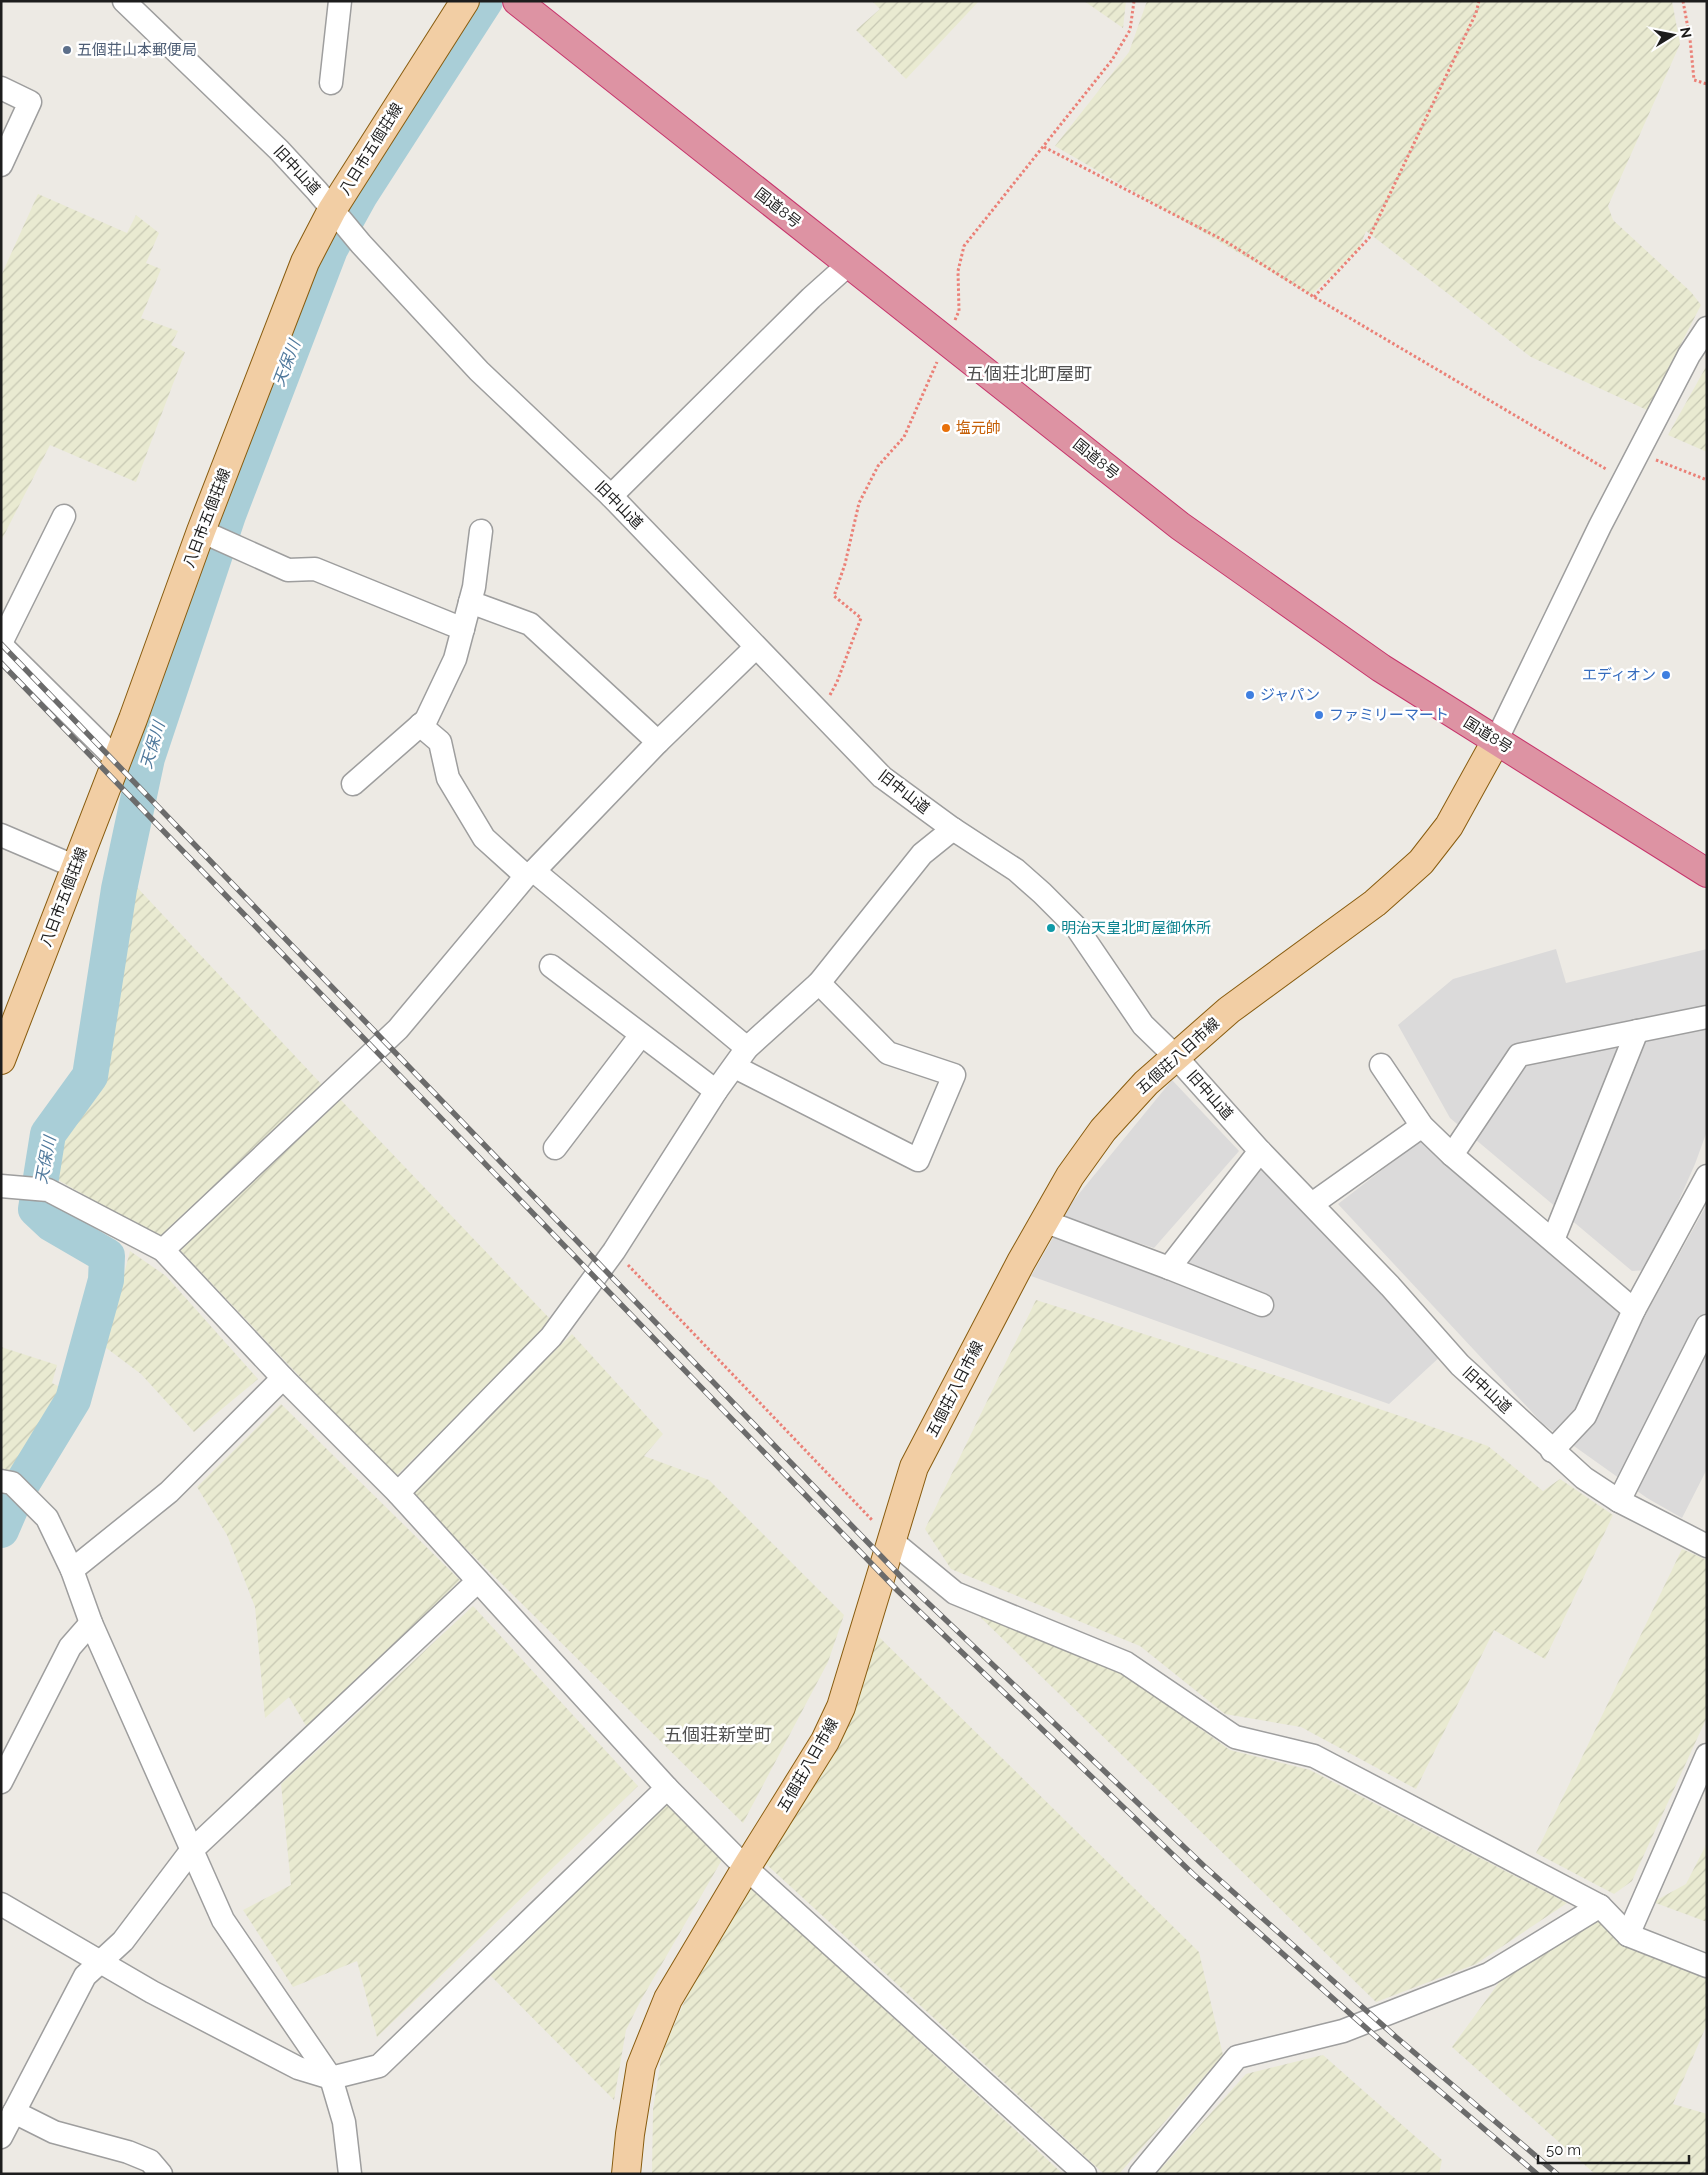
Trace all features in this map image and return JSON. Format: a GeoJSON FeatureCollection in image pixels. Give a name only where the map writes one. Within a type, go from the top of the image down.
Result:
{"type":"FeatureCollection","features":[{"type":"Feature","properties":{"kind":"highway","name":"国道8号"},"geometry":{"type":"LineString","coordinates":[[517,1],[1180,526],[1380,668],[1707,873]]}},
{"type":"Feature","properties":{"kind":"main road","name":"八日市五個荘線"},"geometry":{"type":"LineString","coordinates":[[1,1060],[117,760],[201,531],[305,262],[332,210],[465,1]]}},
{"type":"Feature","properties":{"kind":"main road","name":"五個荘八日市線"},"geometry":{"type":"LineString","coordinates":[[626,2174],[630,2134],[641,2066],[668,1999],[746,1868],[826,1741],[841,1707],[914,1467],[1044,1221],[1070,1176],[1103,1130],[1146,1083],[1229,1010],[1375,903],[1421,862],[1449,826],[1496,740]]}},
{"type":"Feature","properties":{"kind":"street","name":"旧中山道"},"geometry":{"type":"LineString","coordinates":[[124,1],[279,150],[361,244],[479,371],[611,496],[882,777],[953,829],[1016,870],[1077,928],[1143,1025],[1176,1057],[1260,1151],[1390,1286],[1460,1365],[1552,1451],[1584,1478],[1618,1501],[1707,1546]]}},
{"type":"Feature","properties":{"kind":"street"},"geometry":{"type":"LineString","coordinates":[[331,83],[340,1]]}},
{"type":"Feature","properties":{"kind":"street"},"geometry":{"type":"LineString","coordinates":[[1,88],[30,102],[1,164]]}},
{"type":"Feature","properties":{"kind":"street"},"geometry":{"type":"LineString","coordinates":[[611,496],[811,298],[849,264]]}},
{"type":"Feature","properties":{"kind":"street"},"geometry":{"type":"LineString","coordinates":[[1496,740],[1624,479],[1689,355],[1707,328]]}},
{"type":"Feature","properties":{"kind":"street"},"geometry":{"type":"LineString","coordinates":[[64,516],[1,644],[117,760]]}},
{"type":"Feature","properties":{"kind":"street"},"geometry":{"type":"LineString","coordinates":[[201,531],[288,570],[315,569],[463,629]]}},
{"type":"Feature","properties":{"kind":"street"},"geometry":{"type":"LineString","coordinates":[[354,784],[426,720],[455,659],[474,587],[481,531]]}},
{"type":"Feature","properties":{"kind":"street"},"geometry":{"type":"LineString","coordinates":[[470,602],[530,624],[658,742]]}},
{"type":"Feature","properties":{"kind":"street"},"geometry":{"type":"LineString","coordinates":[[163,1250],[398,1029],[530,874],[658,742],[756,647]]}},
{"type":"Feature","properties":{"kind":"street"},"geometry":{"type":"LineString","coordinates":[[420,725],[440,742],[448,778],[484,838],[530,874],[741,1057],[918,1160],[954,1075],[888,1053],[819,983]]}},
{"type":"Feature","properties":{"kind":"street"},"geometry":{"type":"LineString","coordinates":[[398,1493],[551,1337],[614,1250],[716,1091],[741,1057],[819,983],[922,854],[953,829]]}},
{"type":"Feature","properties":{"kind":"street"},"geometry":{"type":"LineString","coordinates":[[1,835],[76,867]]}},
{"type":"Feature","properties":{"kind":"street"},"geometry":{"type":"LineString","coordinates":[[551,966],[716,1091]]}},
{"type":"Feature","properties":{"kind":"street"},"geometry":{"type":"LineString","coordinates":[[1452,1155],[1519,1054],[1707,1017]]}},
{"type":"Feature","properties":{"kind":"street"},"geometry":{"type":"LineString","coordinates":[[1554,1240],[1637,1031]]}},
{"type":"Feature","properties":{"kind":"street"},"geometry":{"type":"LineString","coordinates":[[555,1148],[641,1035]]}},
{"type":"Feature","properties":{"kind":"street"},"geometry":{"type":"LineString","coordinates":[[1381,1065],[1422,1126],[1452,1155],[1634,1310]]}},
{"type":"Feature","properties":{"kind":"street"},"geometry":{"type":"LineString","coordinates":[[1312,1204],[1422,1126]]}},
{"type":"Feature","properties":{"kind":"street"},"geometry":{"type":"LineString","coordinates":[[1169,1268],[1260,1151]]}},
{"type":"Feature","properties":{"kind":"street"},"geometry":{"type":"LineString","coordinates":[[1552,1451],[1585,1416],[1634,1310],[1707,1176]]}},
{"type":"Feature","properties":{"kind":"street"},"geometry":{"type":"LineString","coordinates":[[1,1186],[48,1190],[163,1250],[283,1378],[398,1493],[667,1788],[746,1868],[1085,2174]]}},
{"type":"Feature","properties":{"kind":"street"},"geometry":{"type":"LineString","coordinates":[[1044,1221],[1262,1305]]}},
{"type":"Feature","properties":{"kind":"street"},"geometry":{"type":"LineString","coordinates":[[1618,1501],[1707,1326]]}},
{"type":"Feature","properties":{"kind":"street"},"geometry":{"type":"LineString","coordinates":[[72,1570],[169,1492],[283,1378]]}},
{"type":"Feature","properties":{"kind":"street"},"geometry":{"type":"LineString","coordinates":[[1,1481],[12,1484],[46,1518],[72,1570],[91,1623],[223,1920],[331,2078],[344,2122],[346,2171]]}},
{"type":"Feature","properties":{"kind":"street"},"geometry":{"type":"LineString","coordinates":[[892,1541],[955,1593],[1126,1663],[1235,1737],[1314,1756],[1600,1906],[1628,1935],[1707,1966]]}},
{"type":"Feature","properties":{"kind":"street"},"geometry":{"type":"LineString","coordinates":[[1,2137],[85,1976],[123,1941],[191,1851],[478,1581]]}},
{"type":"Feature","properties":{"kind":"street"},"geometry":{"type":"LineString","coordinates":[[1,1782],[70,1647],[91,1623]]}},
{"type":"Feature","properties":{"kind":"street"},"geometry":{"type":"LineString","coordinates":[[1628,1935],[1707,1755]]}},
{"type":"Feature","properties":{"kind":"street"},"geometry":{"type":"LineString","coordinates":[[1,1904],[152,1992],[298,2068],[331,2078],[378,2066],[667,1788]]}},
{"type":"Feature","properties":{"kind":"street"},"geometry":{"type":"LineString","coordinates":[[1140,2174],[1238,2057],[1344,2031],[1489,1974],[1600,1906]]}},
{"type":"Feature","properties":{"kind":"street"},"geometry":{"type":"LineString","coordinates":[[14,2112],[54,2132],[128,2152],[150,2161],[161,2174]]}},
{"type":"Feature","properties":{"kind":"path"},"geometry":{"type":"LineString","coordinates":[[1314,297],[1369,238],[1476,13],[1479,1]]}},
{"type":"Feature","properties":{"kind":"path"},"geometry":{"type":"LineString","coordinates":[[1683,1],[1690,39],[1694,80],[1707,84]]}},
{"type":"Feature","properties":{"kind":"path"},"geometry":{"type":"LineString","coordinates":[[1044,147],[1225,241],[1314,297],[1624,479]]}},
{"type":"Feature","properties":{"kind":"path"},"geometry":{"type":"LineString","coordinates":[[1638,452],[1707,480]]}},
{"type":"Feature","properties":{"kind":"path"},"geometry":{"type":"LineString","coordinates":[[614,1250],[892,1541]]}},
{"type":"Feature","properties":{"kind":"shaded area"},"geometry":{"type":"Polygon","coordinates":[[[1556,949],[1566,983],[1707,949],[1707,1131],[1695,1164],[1648,1270],[1632,1271],[1450,1118],[1398,1025],[1453,979],[1556,949]]]}},
{"type":"Feature","properties":{"kind":"shaded area"},"geometry":{"type":"Polygon","coordinates":[[[1172,1080],[1239,1151],[1154,1248],[1060,1217],[1172,1080]]]}},
{"type":"Feature","properties":{"kind":"shaded area"},"geometry":{"type":"Polygon","coordinates":[[[1422,1139],[1637,1330],[1707,1204],[1707,1469],[1682,1518],[1647,1498],[1543,1424],[1338,1204],[1422,1139]]]}},
{"type":"Feature","properties":{"kind":"shaded area"},"geometry":{"type":"Polygon","coordinates":[[[1264,1167],[1443,1354],[1389,1404],[1031,1276],[1054,1236],[1170,1281],[1183,1261],[1264,1167]]]}},
{"type":"Feature","properties":{"kind":"green space"},"geometry":{"type":"Polygon","coordinates":[[[872,1],[979,1],[906,79],[856,30],[880,9],[872,1]]]}},
{"type":"Feature","properties":{"kind":"green space"},"geometry":{"type":"Polygon","coordinates":[[[1084,1],[1126,1],[1123,28],[1084,1]]]}},
{"type":"Feature","properties":{"kind":"green space"},"geometry":{"type":"Polygon","coordinates":[[[1147,1],[1672,1],[1680,44],[1608,206],[1613,220],[1691,292],[1701,305],[1647,410],[1531,357],[1366,231],[1359,249],[1311,295],[1055,146],[1129,52],[1147,1]]]}},
{"type":"Feature","properties":{"kind":"green space"},"geometry":{"type":"Polygon","coordinates":[[[38,194],[127,233],[136,215],[159,233],[146,263],[161,269],[141,318],[178,331],[171,345],[185,352],[136,482],[50,445],[1,541],[1,276],[38,194]]]}},
{"type":"Feature","properties":{"kind":"green space"},"geometry":{"type":"Polygon","coordinates":[[[1707,365],[1707,452],[1668,435],[1707,365]]]}},
{"type":"Feature","properties":{"kind":"green space"},"geometry":{"type":"Polygon","coordinates":[[[132,882],[325,1088],[160,1238],[58,1180],[53,1127],[100,1081],[132,882]]]}},
{"type":"Feature","properties":{"kind":"green space"},"geometry":{"type":"Polygon","coordinates":[[[339,1098],[553,1322],[395,1477],[180,1250],[339,1098]]]}},
{"type":"Feature","properties":{"kind":"green space"},"geometry":{"type":"Polygon","coordinates":[[[130,1251],[166,1276],[258,1379],[194,1432],[141,1374],[105,1347],[130,1251]]]}},
{"type":"Feature","properties":{"kind":"green space"},"geometry":{"type":"Polygon","coordinates":[[[1036,1300],[1350,1399],[1488,1446],[1543,1491],[1560,1479],[1613,1515],[1545,1659],[1494,1630],[1416,1789],[1301,1727],[1225,1714],[1140,1646],[951,1569],[925,1529],[1036,1300]]]}},
{"type":"Feature","properties":{"kind":"green space"},"geometry":{"type":"Polygon","coordinates":[[[572,1334],[663,1434],[644,1456],[709,1480],[844,1615],[828,1662],[743,1823],[409,1492],[572,1334]]]}},
{"type":"Feature","properties":{"kind":"green space"},"geometry":{"type":"Polygon","coordinates":[[[1,1347],[57,1365],[52,1383],[64,1389],[27,1462],[10,1476],[1,1473],[1,1347]]]}},
{"type":"Feature","properties":{"kind":"green space"},"geometry":{"type":"Polygon","coordinates":[[[281,1404],[460,1580],[309,1731],[289,1697],[265,1718],[255,1607],[227,1535],[197,1487],[281,1404]]]}},
{"type":"Feature","properties":{"kind":"green space"},"geometry":{"type":"Polygon","coordinates":[[[1682,1549],[1707,1560],[1707,1717],[1632,1881],[1614,1894],[1536,1853],[1682,1549]]]}},
{"type":"Feature","properties":{"kind":"green space"},"geometry":{"type":"Polygon","coordinates":[[[473,1606],[638,1786],[377,2037],[357,1961],[293,1987],[243,1910],[291,1885],[281,1784],[473,1606]]]}},
{"type":"Feature","properties":{"kind":"green space"},"geometry":{"type":"Polygon","coordinates":[[[976,1613],[1126,1675],[1230,1750],[1310,1770],[1567,1903],[1476,1964],[1376,2002],[976,1613]]]}},
{"type":"Feature","properties":{"kind":"green space"},"geometry":{"type":"Polygon","coordinates":[[[876,1634],[1199,1952],[1223,2055],[1119,2174],[1104,2174],[766,1864],[851,1716],[876,1634]]]}},
{"type":"Feature","properties":{"kind":"green space"},"geometry":{"type":"Polygon","coordinates":[[[668,1800],[723,1858],[641,2000],[626,2030],[614,2100],[488,1973],[668,1800]]]}},
{"type":"Feature","properties":{"kind":"green space"},"geometry":{"type":"Polygon","coordinates":[[[1707,1843],[1707,1922],[1653,1902],[1686,1884],[1707,1843]]]}},
{"type":"Feature","properties":{"kind":"green space"},"geometry":{"type":"Polygon","coordinates":[[[748,1884],[1063,2174],[652,2174],[653,2109],[662,2053],[690,1989],[748,1884]]]}},
{"type":"Feature","properties":{"kind":"green space"},"geometry":{"type":"Polygon","coordinates":[[[1601,1918],[1707,1956],[1707,2024],[1673,2104],[1707,2114],[1707,2174],[1595,2174],[1452,2047],[1500,1981],[1601,1918]]]}},
{"type":"Feature","properties":{"kind":"green space"},"geometry":{"type":"Polygon","coordinates":[[[1323,2055],[1442,2160],[1439,2174],[1156,2174],[1246,2074],[1323,2055]]]}},
{"type":"Feature","properties":{"kind":"waterway","name":"天保川"},"geometry":{"type":"LineString","coordinates":[[20,1487],[73,1400],[106,1280],[107,1256],[52,1224],[36,1209],[48,1134],[90,1076],[119,889],[147,758],[228,515],[330,249],[360,195],[485,1]]}},
{"type":"Feature","properties":{"kind":"waterway","name":"天保川"},"geometry":{"type":"LineString","coordinates":[[1,1530],[14,1500]]}},
{"type":"Feature","properties":{"kind":"railway"},"geometry":{"type":"LineString","coordinates":[[1,644],[907,1583],[1204,1866],[1396,2037],[1557,2174]]}},
{"type":"Feature","properties":{"kind":"railway"},"geometry":{"type":"LineString","coordinates":[[1,663],[898,1591],[1194,1875],[1382,2042],[1537,2174]]}},
{"type":"Feature","properties":{"kind":"place","name":"五個荘山本郵便局"},"geometry":{"type":"Point","coordinates":[67,50]}},
{"type":"Feature","properties":{"kind":"place","name":"塩元帥"},"geometry":{"type":"Point","coordinates":[946,428]}},
{"type":"Feature","properties":{"kind":"place","name":"エディオン"},"geometry":{"type":"Point","coordinates":[1666,675]}},
{"type":"Feature","properties":{"kind":"place","name":"ジャパン"},"geometry":{"type":"Point","coordinates":[1250,695]}},
{"type":"Feature","properties":{"kind":"place","name":"ファミリーマート"},"geometry":{"type":"Point","coordinates":[1319,715]}},
{"type":"Feature","properties":{"kind":"place","name":"明治天皇北町屋御休所"},"geometry":{"type":"Point","coordinates":[1051,928]}},
{"type":"Feature","properties":{"kind":"district","name":"五個荘北町屋町"},"geometry":{"type":"Point","coordinates":[1029,374]}},
{"type":"Feature","properties":{"kind":"district","name":"五個荘新堂町"},"geometry":{"type":"Point","coordinates":[718,1735]}}]}
